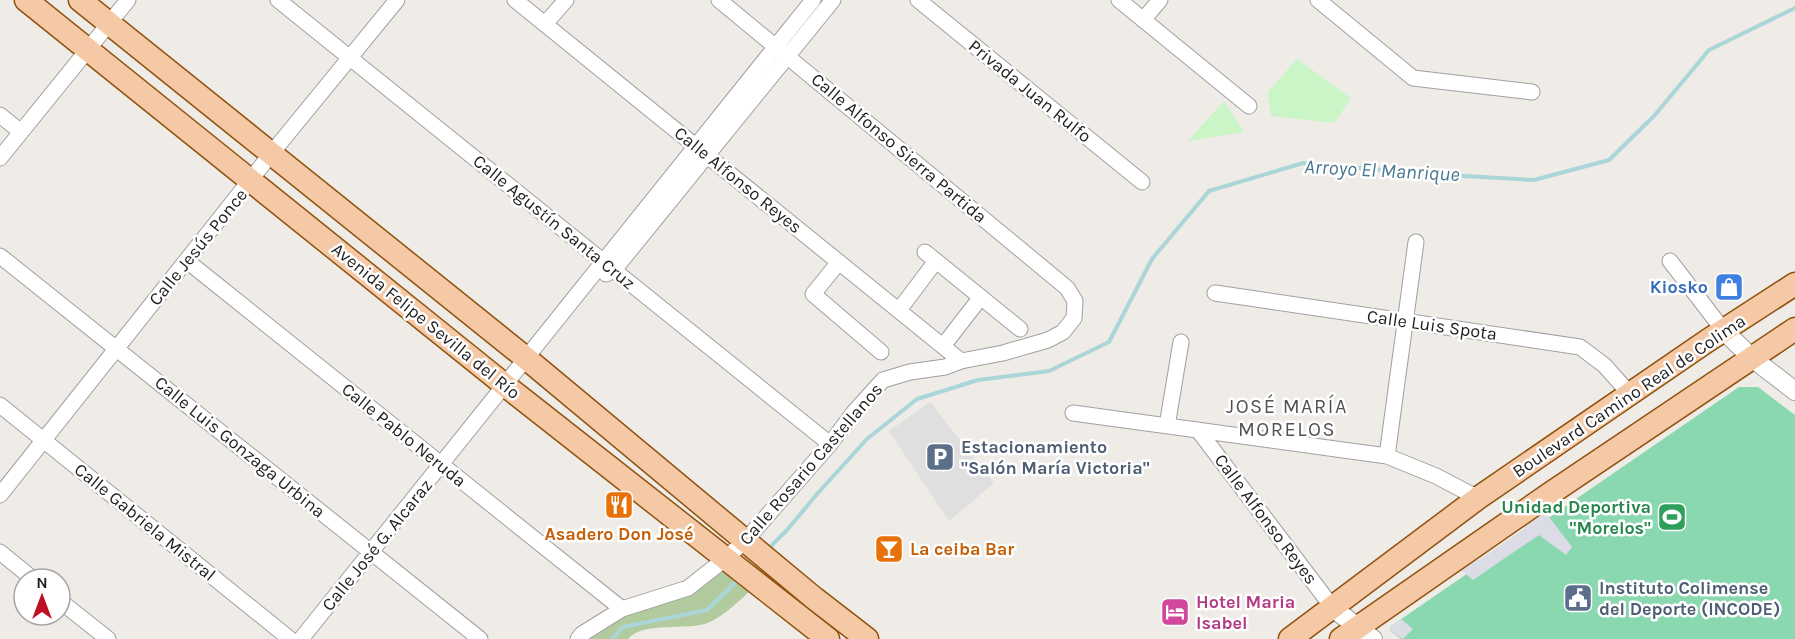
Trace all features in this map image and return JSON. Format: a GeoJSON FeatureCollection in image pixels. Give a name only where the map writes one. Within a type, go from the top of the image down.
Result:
{"type":"FeatureCollection","features":[{"type":"Feature","properties":{"kind":"main road","name":"Avenida Felipe Sevilla del Río"},"geometry":{"type":"LineString","coordinates":[[26,0],[506,386],[828,639]]}},
{"type":"Feature","properties":{"kind":"main road","name":"Avenida Felipe Sevilla del Río"},"geometry":{"type":"LineString","coordinates":[[80,0],[527,359],[773,565],[867,639]]}},
{"type":"Feature","properties":{"kind":"main road","name":"Boulevard Camino Real de Colima"},"geometry":{"type":"LineString","coordinates":[[1290,639],[1478,498],[1795,284]]}},
{"type":"Feature","properties":{"kind":"main road","name":"Boulevard Camino Real de Colima"},"geometry":{"type":"LineString","coordinates":[[1357,635],[1551,493],[1795,329]]}},
{"type":"Feature","properties":{"kind":"main road"},"geometry":{"type":"LineString","coordinates":[[1531,463],[1551,493]]}},
{"type":"Feature","properties":{"kind":"street"},"geometry":{"type":"LineString","coordinates":[[0,158],[128,0]]}},
{"type":"Feature","properties":{"kind":"street","name":"Calle Agustín Santa Cruz"},"geometry":{"type":"LineString","coordinates":[[278,0],[830,444]]}},
{"type":"Feature","properties":{"kind":"street","name":"Calle Jesús Ponce"},"geometry":{"type":"LineString","coordinates":[[0,495],[271,154],[397,0]]}},
{"type":"Feature","properties":{"kind":"street","name":"Calle Alfonso Reyes"},"geometry":{"type":"LineString","coordinates":[[514,0],[961,361]]}},
{"type":"Feature","properties":{"kind":"street"},"geometry":{"type":"LineString","coordinates":[[545,24],[566,0]]}},
{"type":"Feature","properties":{"kind":"street","name":"Calle Alfonso Sierra Partida"},"geometry":{"type":"LineString","coordinates":[[719,0],[1067,288],[1075,301]]}},
{"type":"Feature","properties":{"kind":"street"},"geometry":{"type":"LineString","coordinates":[[782,51],[813,0]]}},
{"type":"Feature","properties":{"kind":"street"},"geometry":{"type":"LineString","coordinates":[[782,51],[833,0]]}},
{"type":"Feature","properties":{"kind":"street","name":"Privada Juan Rulfo"},"geometry":{"type":"LineString","coordinates":[[918,0],[1142,182]]}},
{"type":"Feature","properties":{"kind":"street"},"geometry":{"type":"LineString","coordinates":[[1119,0],[1249,106]]}},
{"type":"Feature","properties":{"kind":"street"},"geometry":{"type":"LineString","coordinates":[[1143,20],[1160,0]]}},
{"type":"Feature","properties":{"kind":"street"},"geometry":{"type":"LineString","coordinates":[[1318,0],[1413,78],[1532,92]]}},
{"type":"Feature","properties":{"kind":"street","name":"Calle José G. Alcaraz"},"geometry":{"type":"LineString","coordinates":[[301,639],[587,283],[609,266],[782,51]]}},
{"type":"Feature","properties":{"kind":"street"},"geometry":{"type":"LineString","coordinates":[[0,115],[21,132]]}},
{"type":"Feature","properties":{"kind":"street"},"geometry":{"type":"LineString","coordinates":[[1387,456],[1416,242]]}},
{"type":"Feature","properties":{"kind":"street","name":"Calle Luis Gonzaga Urbina"},"geometry":{"type":"LineString","coordinates":[[0,256],[480,639]]}},
{"type":"Feature","properties":{"kind":"street"},"geometry":{"type":"LineString","coordinates":[[898,310],[931,256],[1020,329]]}},
{"type":"Feature","properties":{"kind":"street","name":"Calle Pablo Neruda"},"geometry":{"type":"LineString","coordinates":[[187,261],[622,609]]}},
{"type":"Feature","properties":{"kind":"street"},"geometry":{"type":"LineString","coordinates":[[1670,261],[1724,331],[1752,358],[1795,391]]}},
{"type":"Feature","properties":{"kind":"street"},"geometry":{"type":"LineString","coordinates":[[838,262],[813,294],[881,352]]}},
{"type":"Feature","properties":{"kind":"street","name":"Calle Luis Spota"},"geometry":{"type":"LineString","coordinates":[[1215,293],[1580,347],[1604,365],[1630,394]]}},
{"type":"Feature","properties":{"kind":"street"},"geometry":{"type":"LineString","coordinates":[[943,346],[981,297]]}},
{"type":"Feature","properties":{"kind":"street","name":"Calle Rosario Castellanos"},"geometry":{"type":"LineString","coordinates":[[578,639],[582,634],[622,609],[688,588],[730,563],[883,380],[910,372],[945,367],[961,361],[1004,353],[1048,340],[1063,332],[1074,318],[1075,301]]}},
{"type":"Feature","properties":{"kind":"street"},"geometry":{"type":"LineString","coordinates":[[1167,426],[1181,342]]}},
{"type":"Feature","properties":{"kind":"street","name":"Calle Gabriela Mistral"},"geometry":{"type":"LineString","coordinates":[[0,405],[290,639]]}},
{"type":"Feature","properties":{"kind":"street"},"geometry":{"type":"LineString","coordinates":[[1073,413],[1387,456],[1436,476],[1478,498]]}},
{"type":"Feature","properties":{"kind":"street","name":"Calle Alfonso Reyes"},"geometry":{"type":"LineString","coordinates":[[1198,430],[1333,608]]}},
{"type":"Feature","properties":{"kind":"street"},"geometry":{"type":"LineString","coordinates":[[0,552],[18,567]]}},
{"type":"Feature","properties":{"kind":"street"},"geometry":{"type":"LineString","coordinates":[[1333,608],[1357,635]]}},
{"type":"Feature","properties":{"kind":"street"},"geometry":{"type":"LineString","coordinates":[[72,610],[108,639]]}},
{"type":"Feature","properties":{"kind":"green space"},"geometry":{"type":"Polygon","coordinates":[[[1297,59],[1351,98],[1334,123],[1271,116],[1268,92],[1297,59]]]}},
{"type":"Feature","properties":{"kind":"green space"},"geometry":{"type":"Polygon","coordinates":[[[1224,101],[1244,132],[1188,141],[1224,101]]]}},
{"type":"Feature","properties":{"kind":"green space","name":"Unidad Deportiva \"Morelos\""},"geometry":{"type":"Polygon","coordinates":[[[1739,387],[1758,387],[1795,415],[1795,639],[1401,639],[1390,631],[1391,626],[1739,387]]]}},
{"type":"Feature","properties":{"kind":"green space"},"geometry":{"type":"Polygon","coordinates":[[[722,568],[751,590],[716,619],[701,625],[644,630],[628,639],[587,639],[624,615],[692,594],[722,568]]]}},
{"type":"Feature","properties":{"kind":"shaded area","name":"Estacionamiento \"Salón María Victoria\""},"geometry":{"type":"Polygon","coordinates":[[[930,402],[994,483],[949,521],[889,431],[930,402]]]}},
{"type":"Feature","properties":{"kind":"shaded area"},"geometry":{"type":"Polygon","coordinates":[[[1543,509],[1572,547],[1566,555],[1539,535],[1473,580],[1460,569],[1472,560],[1479,560],[1524,529],[1526,520],[1543,509]]]}},
{"type":"Feature","properties":{"kind":"shaded area"},"geometry":{"type":"Polygon","coordinates":[[[1401,619],[1413,629],[1403,639],[1390,631],[1391,626],[1401,619]]]}},
{"type":"Feature","properties":{"kind":"waterway","name":"Arroyo El Manrique"},"geometry":{"type":"LineString","coordinates":[[767,550],[867,439],[917,399],[978,380],[1049,371],[1109,342],[1152,259],[1209,191],[1303,163],[1534,180],[1609,160],[1654,116],[1709,50],[1795,8]]}},
{"type":"Feature","properties":{"kind":"waterway"},"geometry":{"type":"LineString","coordinates":[[612,639],[623,627],[707,610],[739,579]]}},
{"type":"Feature","properties":{"kind":"place","name":"Kiosko"},"geometry":{"type":"Point","coordinates":[1729,287]}},
{"type":"Feature","properties":{"kind":"place","name":"Estacionamiento \"Salón María Victoria\""},"geometry":{"type":"Point","coordinates":[940,457]}},
{"type":"Feature","properties":{"kind":"place","name":"Asadero Don José"},"geometry":{"type":"Point","coordinates":[619,505]}},
{"type":"Feature","properties":{"kind":"place","name":"Unidad Deportiva \"Morelos\""},"geometry":{"type":"Point","coordinates":[1672,517]}},
{"type":"Feature","properties":{"kind":"place","name":"La ceiba Bar"},"geometry":{"type":"Point","coordinates":[889,549]}},
{"type":"Feature","properties":{"kind":"place","name":"Instituto Colimense del Deporte (INCODE)"},"geometry":{"type":"Point","coordinates":[1578,598]}},
{"type":"Feature","properties":{"kind":"place","name":"Hotel Maria Isabel"},"geometry":{"type":"Point","coordinates":[1175,612]}},
{"type":"Feature","properties":{"kind":"district","name":"JOSÉ MARÍA MORELOS"},"geometry":{"type":"Point","coordinates":[1287,418]}}]}
